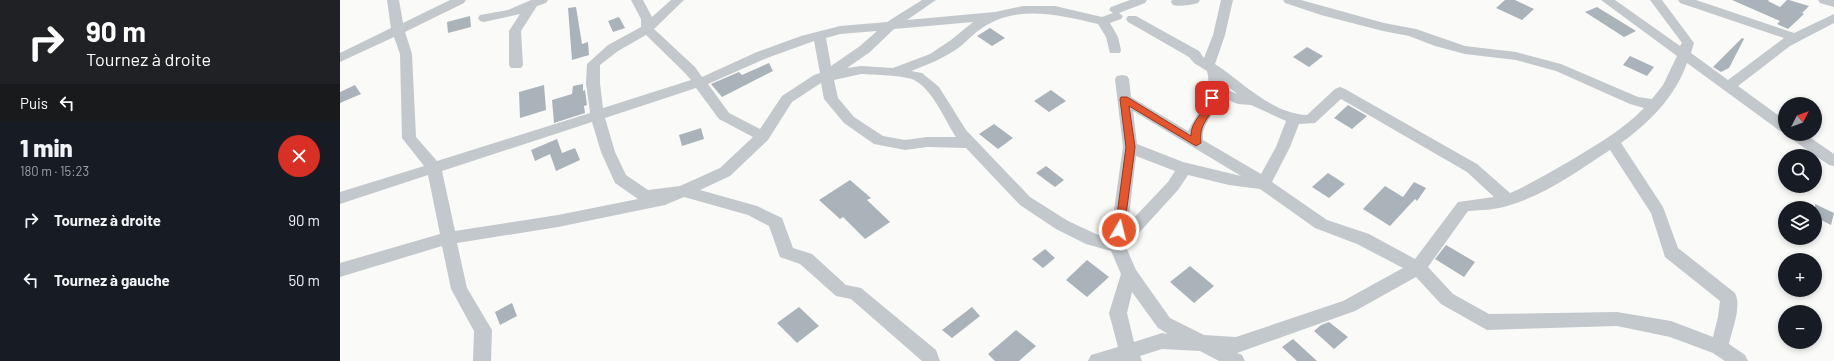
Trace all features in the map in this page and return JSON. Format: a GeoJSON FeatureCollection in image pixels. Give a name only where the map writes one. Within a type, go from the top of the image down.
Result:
{"type":"FeatureCollection","features":[{"type":"Feature","properties":{"kind":"street"},"geometry":{"type":"LineString","coordinates":[[394,0],[398,30],[406,54],[409,138],[434,168],[459,289],[483,330],[482,361]]}},
{"type":"Feature","properties":{"kind":"street"},"geometry":{"type":"LineString","coordinates":[[340,58],[460,0]]}},
{"type":"Feature","properties":{"kind":"street"},"geometry":{"type":"LineString","coordinates":[[637,0],[647,19],[647,29],[700,82],[724,116],[762,136]]}},
{"type":"Feature","properties":{"kind":"street"},"geometry":{"type":"LineString","coordinates":[[678,0],[647,29],[613,48],[594,64],[593,83],[597,116],[608,152],[620,179],[646,196],[683,191],[752,210],[776,222],[786,252],[806,259],[842,291],[855,293],[930,356],[931,361]]}},
{"type":"Feature","properties":{"kind":"street"},"geometry":{"type":"LineString","coordinates":[[826,77],[864,49],[891,25],[930,0]]}},
{"type":"Feature","properties":{"kind":"street"},"geometry":{"type":"LineString","coordinates":[[340,198],[713,78],[762,55],[819,35],[840,30],[995,16],[1046,5],[1055,10],[1104,20],[1141,0]]}},
{"type":"Feature","properties":{"kind":"street"},"geometry":{"type":"LineString","coordinates":[[1178,0],[1177,2],[1194,0]]}},
{"type":"Feature","properties":{"kind":"street"},"geometry":{"type":"LineString","coordinates":[[1196,143],[1195,132],[1203,116],[1212,106],[1216,80],[1210,67],[1227,0]]}},
{"type":"Feature","properties":{"kind":"street"},"geometry":{"type":"LineString","coordinates":[[1289,0],[1325,12],[1383,27],[1412,32],[1440,43],[1465,50],[1516,56],[1561,68],[1636,101],[1656,105]]}},
{"type":"Feature","properties":{"kind":"street"},"geometry":{"type":"LineString","coordinates":[[1607,0],[1778,122]]}},
{"type":"Feature","properties":{"kind":"street"},"geometry":{"type":"LineString","coordinates":[[1097,361],[1130,356],[1162,341],[1236,344],[1349,306],[1418,268],[1463,206],[1508,200],[1549,180],[1613,142],[1647,116],[1671,85],[1685,55],[1688,43],[1656,0]]}},
{"type":"Feature","properties":{"kind":"street"},"geometry":{"type":"LineString","coordinates":[[1684,0],[1795,38]]}},
{"type":"Feature","properties":{"kind":"street"},"geometry":{"type":"LineString","coordinates":[[1824,0],[1834,3]]}},
{"type":"Feature","properties":{"kind":"street"},"geometry":{"type":"LineString","coordinates":[[484,18],[511,14],[537,3]]}},
{"type":"Feature","properties":{"kind":"street"},"geometry":{"type":"LineString","coordinates":[[516,65],[515,31],[537,3]]}},
{"type":"Feature","properties":{"kind":"street"},"geometry":{"type":"LineString","coordinates":[[1116,13],[1130,11],[1135,16],[1132,19],[1182,47],[1227,78],[1253,100],[1294,118],[1310,120],[1340,92],[1396,126],[1472,168],[1508,200]]}},
{"type":"Feature","properties":{"kind":"street"},"geometry":{"type":"LineString","coordinates":[[894,72],[935,57],[956,43],[977,25],[995,16]]}},
{"type":"Feature","properties":{"kind":"street"},"geometry":{"type":"LineString","coordinates":[[1104,20],[1112,37],[1115,50]]}},
{"type":"Feature","properties":{"kind":"street"},"geometry":{"type":"LineString","coordinates":[[1728,87],[1785,43],[1831,22]]}},
{"type":"Feature","properties":{"kind":"street"},"geometry":{"type":"LineString","coordinates":[[819,35],[831,99],[849,120],[879,140],[905,145],[927,142],[970,143]]}},
{"type":"Feature","properties":{"kind":"street"},"geometry":{"type":"LineString","coordinates":[[341,271],[448,238],[573,218],[666,199],[724,172],[762,136],[787,99],[819,78],[861,70],[894,72],[917,76],[934,90],[961,134],[1025,201],[1062,225],[1080,234],[1117,246]]}},
{"type":"Feature","properties":{"kind":"street"},"geometry":{"type":"LineString","coordinates":[[1122,78],[1130,147],[1117,246],[1129,274],[1164,323],[1236,361]]}},
{"type":"Feature","properties":{"kind":"street"},"geometry":{"type":"LineString","coordinates":[[1213,96],[1244,101],[1253,100]]}},
{"type":"Feature","properties":{"kind":"street"},"geometry":{"type":"LineString","coordinates":[[1124,99],[1196,143],[1252,174],[1263,184],[1321,224],[1363,239],[1418,268],[1447,299],[1487,322],[1617,319],[1671,329],[1719,346],[1739,361]]}},
{"type":"Feature","properties":{"kind":"street"},"geometry":{"type":"LineString","coordinates":[[1263,184],[1283,147],[1294,118]]}},
{"type":"Feature","properties":{"kind":"street"},"geometry":{"type":"LineString","coordinates":[[1805,141],[1834,161]]}},
{"type":"Feature","properties":{"kind":"street"},"geometry":{"type":"LineString","coordinates":[[1613,142],[1658,211],[1671,252],[1694,272],[1715,286],[1729,298],[1727,317],[1719,346]]}},
{"type":"Feature","properties":{"kind":"street"},"geometry":{"type":"LineString","coordinates":[[1130,147],[1184,169],[1225,180],[1263,184]]}},
{"type":"Feature","properties":{"kind":"street"},"geometry":{"type":"LineString","coordinates":[[1117,246],[1173,186],[1184,169]]}},
{"type":"Feature","properties":{"kind":"street"},"geometry":{"type":"LineString","coordinates":[[1129,274],[1118,313],[1130,356]]}},
{"type":"Feature","properties":{"kind":"building"},"geometry":{"type":"Polygon","coordinates":[[[1505,0],[1515,0],[1534,9],[1522,20],[1496,8],[1505,0]]]}},
{"type":"Feature","properties":{"kind":"building"},"geometry":{"type":"Polygon","coordinates":[[[1732,0],[1769,0],[1768,1],[1780,7],[1787,0],[1789,0],[1809,6],[1802,13],[1804,14],[1788,29],[1777,24],[1780,21],[1732,0]]]}},
{"type":"Feature","properties":{"kind":"building"},"geometry":{"type":"Polygon","coordinates":[[[576,7],[582,44],[588,42],[589,55],[572,60],[568,8],[576,7]]]}},
{"type":"Feature","properties":{"kind":"building"},"geometry":{"type":"Polygon","coordinates":[[[1597,7],[1636,31],[1624,37],[1585,12],[1597,7]]]}},
{"type":"Feature","properties":{"kind":"building"},"geometry":{"type":"Polygon","coordinates":[[[470,16],[471,27],[448,33],[447,22],[470,16]]]}},
{"type":"Feature","properties":{"kind":"building"},"geometry":{"type":"Polygon","coordinates":[[[619,17],[625,28],[613,32],[608,21],[619,17]]]}},
{"type":"Feature","properties":{"kind":"building"},"geometry":{"type":"Polygon","coordinates":[[[990,28],[1005,38],[992,46],[977,36],[990,28]]]}},
{"type":"Feature","properties":{"kind":"building"},"geometry":{"type":"Polygon","coordinates":[[[1742,38],[1744,39],[1729,68],[1721,72],[1713,67],[1742,38]]]}},
{"type":"Feature","properties":{"kind":"building"},"geometry":{"type":"Polygon","coordinates":[[[1307,47],[1323,56],[1309,67],[1293,57],[1307,47]]]}},
{"type":"Feature","properties":{"kind":"building"},"geometry":{"type":"Polygon","coordinates":[[[1630,56],[1654,67],[1647,76],[1623,65],[1630,56]]]}},
{"type":"Feature","properties":{"kind":"building"},"geometry":{"type":"Polygon","coordinates":[[[769,63],[773,71],[722,97],[711,84],[739,72],[742,75],[769,63]]]}},
{"type":"Feature","properties":{"kind":"building"},"geometry":{"type":"Polygon","coordinates":[[[583,84],[583,91],[585,90],[587,105],[584,106],[585,113],[554,123],[552,100],[572,94],[573,86],[583,84]]]}},
{"type":"Feature","properties":{"kind":"building"},"geometry":{"type":"Polygon","coordinates":[[[355,85],[361,94],[340,103],[340,92],[355,85]]]}},
{"type":"Feature","properties":{"kind":"building"},"geometry":{"type":"Polygon","coordinates":[[[544,85],[546,110],[520,118],[519,92],[544,85]]]}},
{"type":"Feature","properties":{"kind":"building"},"geometry":{"type":"Polygon","coordinates":[[[1051,90],[1066,101],[1049,112],[1034,101],[1051,90]]]}},
{"type":"Feature","properties":{"kind":"building"},"geometry":{"type":"Polygon","coordinates":[[[1348,105],[1367,116],[1352,129],[1334,118],[1348,105]]]}},
{"type":"Feature","properties":{"kind":"building"},"geometry":{"type":"Polygon","coordinates":[[[994,124],[1013,138],[998,149],[979,134],[994,124]]]}},
{"type":"Feature","properties":{"kind":"building"},"geometry":{"type":"Polygon","coordinates":[[[701,128],[704,139],[682,146],[679,135],[701,128]]]}},
{"type":"Feature","properties":{"kind":"building"},"geometry":{"type":"Polygon","coordinates":[[[557,139],[562,153],[575,148],[580,160],[556,171],[550,154],[535,161],[531,150],[557,139]]]}},
{"type":"Feature","properties":{"kind":"building"},"geometry":{"type":"Polygon","coordinates":[[[1046,166],[1064,180],[1055,187],[1036,173],[1046,166]]]}},
{"type":"Feature","properties":{"kind":"building"},"geometry":{"type":"Polygon","coordinates":[[[1328,173],[1345,184],[1329,198],[1312,187],[1328,173]]]}},
{"type":"Feature","properties":{"kind":"building"},"geometry":{"type":"Polygon","coordinates":[[[850,180],[871,198],[867,200],[890,222],[865,239],[843,217],[840,219],[819,200],[850,180]]]}},
{"type":"Feature","properties":{"kind":"building"},"geometry":{"type":"Polygon","coordinates":[[[1414,182],[1426,188],[1417,201],[1415,199],[1390,226],[1363,209],[1385,186],[1403,197],[1414,182]]]}},
{"type":"Feature","properties":{"kind":"building"},"geometry":{"type":"Polygon","coordinates":[[[1822,207],[1834,213],[1831,225],[1822,220],[1822,207]]]}},
{"type":"Feature","properties":{"kind":"building"},"geometry":{"type":"Polygon","coordinates":[[[1446,245],[1475,262],[1464,277],[1435,259],[1446,245]]]}},
{"type":"Feature","properties":{"kind":"building"},"geometry":{"type":"Polygon","coordinates":[[[1045,249],[1055,258],[1043,268],[1032,259],[1045,249]]]}},
{"type":"Feature","properties":{"kind":"building"},"geometry":{"type":"Polygon","coordinates":[[[1087,260],[1109,277],[1087,297],[1066,280],[1087,260]]]}},
{"type":"Feature","properties":{"kind":"building"},"geometry":{"type":"Polygon","coordinates":[[[1190,266],[1214,286],[1194,303],[1170,282],[1190,266]]]}},
{"type":"Feature","properties":{"kind":"building"},"geometry":{"type":"Polygon","coordinates":[[[512,303],[517,316],[500,325],[495,312],[512,303]]]}},
{"type":"Feature","properties":{"kind":"building"},"geometry":{"type":"Polygon","coordinates":[[[799,307],[819,326],[797,343],[777,323],[799,307]]]}},
{"type":"Feature","properties":{"kind":"building"},"geometry":{"type":"Polygon","coordinates":[[[972,307],[980,316],[952,338],[942,330],[972,307]]]}},
{"type":"Feature","properties":{"kind":"building"},"geometry":{"type":"Polygon","coordinates":[[[1329,322],[1348,337],[1334,349],[1314,331],[1321,325],[1329,322]]]}},
{"type":"Feature","properties":{"kind":"building"},"geometry":{"type":"Polygon","coordinates":[[[1016,330],[1036,346],[1019,361],[995,361],[988,354],[1016,330]]]}},
{"type":"Feature","properties":{"kind":"building"},"geometry":{"type":"Polygon","coordinates":[[[1293,339],[1317,361],[1297,361],[1282,347],[1293,339]]]}},
{"type":"Feature","properties":{"kind":"route"},"geometry":{"type":"LineString","coordinates":[[1119,230],[1130,147],[1124,99],[1196,143],[1195,132],[1203,116],[1212,106],[1212,98]]}}]}
